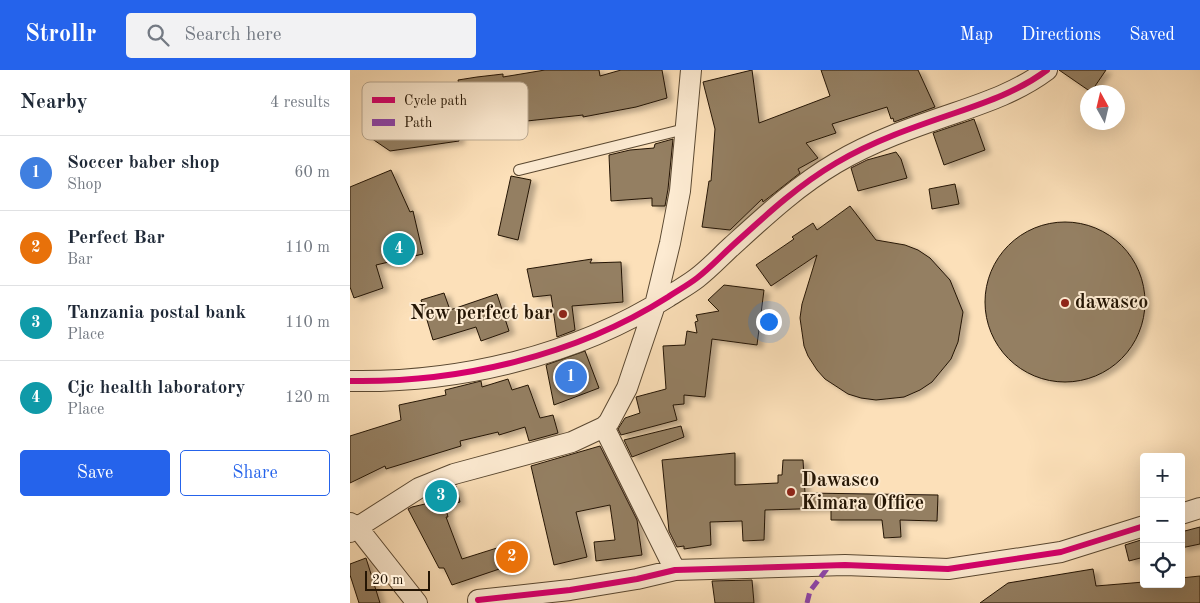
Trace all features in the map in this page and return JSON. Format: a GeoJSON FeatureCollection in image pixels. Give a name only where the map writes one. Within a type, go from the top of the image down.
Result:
{"type":"FeatureCollection","features":[{"type":"Feature","properties":{"kind":"street"},"geometry":{"type":"LineString","coordinates":[[350,381],[374,381],[475,370],[524,359],[594,336],[619,325],[697,278],[804,183],[836,163],[871,144],[1006,94],[1031,82],[1047,70]]}},
{"type":"Feature","properties":{"kind":"street"},"geometry":{"type":"LineString","coordinates":[[417,603],[352,528],[419,488],[454,474],[572,442],[604,427],[609,422],[627,388],[655,305],[670,243],[680,191],[688,72]]}},
{"type":"Feature","properties":{"kind":"street"},"geometry":{"type":"LineString","coordinates":[[604,427],[674,570]]}},
{"type":"Feature","properties":{"kind":"street"},"geometry":{"type":"LineString","coordinates":[[1185,513],[1200,508]]}},
{"type":"Feature","properties":{"kind":"street"},"geometry":{"type":"LineString","coordinates":[[478,600],[570,590],[637,579],[674,570],[845,565],[948,569],[1061,552],[1140,527]]}},
{"type":"Feature","properties":{"kind":"lane"},"geometry":{"type":"LineString","coordinates":[[519,170],[684,129]]}},
{"type":"Feature","properties":{"kind":"building"},"geometry":{"type":"Polygon","coordinates":[[[545,70],[599,70],[600,76],[621,70],[662,70],[667,98],[636,107],[583,117],[583,115],[528,121],[528,82],[458,82],[458,80],[503,74],[503,77],[545,70]]]}},
{"type":"Feature","properties":{"kind":"building"},"geometry":{"type":"Polygon","coordinates":[[[752,70],[759,123],[830,96],[821,70],[918,70],[935,107],[894,122],[887,107],[832,124],[836,133],[806,143],[818,158],[798,169],[800,173],[763,202],[762,199],[730,230],[702,227],[709,181],[711,181],[715,129],[703,82],[752,70]]]}},
{"type":"Feature","properties":{"kind":"building"},"geometry":{"type":"Polygon","coordinates":[[[1059,70],[1106,70],[1096,85],[1081,85],[1059,70]]]}},
{"type":"Feature","properties":{"kind":"building"},"geometry":{"type":"Polygon","coordinates":[[[974,119],[985,150],[944,165],[933,133],[974,119]]]}},
{"type":"Feature","properties":{"kind":"building"},"geometry":{"type":"Polygon","coordinates":[[[673,139],[665,206],[652,206],[652,198],[611,201],[609,155],[630,150],[654,148],[655,144],[673,139]]]}},
{"type":"Feature","properties":{"kind":"building"},"geometry":{"type":"Polygon","coordinates":[[[374,140],[459,140],[459,141],[390,151],[374,140]]]}},
{"type":"Feature","properties":{"kind":"building"},"geometry":{"type":"Polygon","coordinates":[[[896,152],[901,159],[907,178],[858,191],[851,168],[867,160],[896,152]]]}},
{"type":"Feature","properties":{"kind":"building"},"geometry":{"type":"Polygon","coordinates":[[[391,170],[410,212],[413,211],[423,254],[376,265],[383,288],[354,298],[350,287],[350,187],[391,170]]]}},
{"type":"Feature","properties":{"kind":"building"},"geometry":{"type":"Polygon","coordinates":[[[511,176],[531,180],[518,240],[498,235],[511,176]]]}},
{"type":"Feature","properties":{"kind":"building"},"geometry":{"type":"Polygon","coordinates":[[[955,184],[959,204],[932,209],[929,189],[955,184]]]}},
{"type":"Feature","properties":{"kind":"building"},"geometry":{"type":"Polygon","coordinates":[[[850,206],[876,240],[905,245],[918,250],[930,258],[950,280],[963,312],[958,342],[951,359],[932,382],[904,397],[876,400],[848,394],[825,379],[808,356],[804,346],[800,318],[802,304],[817,255],[771,286],[756,265],[794,239],[792,237],[813,223],[817,230],[850,206]]]}},
{"type":"Feature","properties":{"kind":"building","name":"dawasco"},"geometry":{"type":"Polygon","coordinates":[[[1057,222],[1073,222],[1096,228],[1122,245],[1139,271],[1145,294],[1145,310],[1139,333],[1122,359],[1096,376],[1073,382],[1057,382],[1034,376],[1014,364],[1003,353],[991,333],[985,310],[985,294],[991,271],[1003,251],[1014,240],[1034,228],[1057,222]]]}},
{"type":"Feature","properties":{"kind":"building"},"geometry":{"type":"Polygon","coordinates":[[[592,259],[590,263],[621,262],[623,302],[572,306],[575,330],[557,337],[551,295],[533,297],[527,269],[592,259]]]}},
{"type":"Feature","properties":{"kind":"building"},"geometry":{"type":"Polygon","coordinates":[[[724,285],[764,290],[757,345],[712,339],[705,397],[684,395],[684,404],[673,405],[677,420],[621,435],[618,429],[625,418],[640,413],[636,397],[666,389],[663,346],[685,345],[687,331],[697,333],[695,322],[698,321],[696,315],[719,311],[708,300],[724,285]]]}},
{"type":"Feature","properties":{"kind":"building"},"geometry":{"type":"Polygon","coordinates":[[[444,293],[450,310],[497,294],[509,331],[481,341],[476,327],[433,340],[421,300],[444,293]]]}},
{"type":"Feature","properties":{"kind":"building"},"geometry":{"type":"Polygon","coordinates":[[[585,351],[599,388],[554,405],[546,365],[585,351]]]}},
{"type":"Feature","properties":{"kind":"building"},"geometry":{"type":"Polygon","coordinates":[[[508,379],[512,390],[528,385],[540,418],[553,415],[558,433],[529,441],[525,427],[499,435],[498,432],[460,441],[461,446],[386,469],[385,466],[350,483],[350,436],[401,420],[399,405],[446,395],[445,390],[481,381],[482,387],[508,379]]]}},
{"type":"Feature","properties":{"kind":"building"},"geometry":{"type":"Polygon","coordinates":[[[681,426],[684,437],[632,457],[624,440],[681,426]]]}},
{"type":"Feature","properties":{"kind":"building"},"geometry":{"type":"Polygon","coordinates":[[[600,446],[637,520],[642,555],[596,561],[594,542],[615,540],[610,505],[576,512],[587,557],[554,565],[531,466],[600,446]]]}},
{"type":"Feature","properties":{"kind":"building"},"geometry":{"type":"Polygon","coordinates":[[[735,453],[735,485],[778,483],[778,475],[782,475],[783,460],[803,460],[805,493],[938,495],[937,521],[900,520],[901,537],[884,538],[882,520],[831,520],[831,508],[765,510],[764,540],[743,541],[742,521],[710,522],[711,545],[684,549],[684,546],[677,547],[669,531],[662,460],[735,453]]]}},
{"type":"Feature","properties":{"kind":"building"},"geometry":{"type":"Polygon","coordinates":[[[456,486],[460,502],[445,506],[448,517],[446,517],[462,559],[516,542],[520,562],[452,585],[444,568],[439,568],[408,509],[425,504],[424,499],[456,486]]]}},
{"type":"Feature","properties":{"kind":"building"},"geometry":{"type":"Polygon","coordinates":[[[1200,527],[1200,544],[1185,547],[1185,531],[1200,527]]]}},
{"type":"Feature","properties":{"kind":"building"},"geometry":{"type":"Polygon","coordinates":[[[1140,540],[1140,558],[1129,561],[1125,545],[1140,540]]]}},
{"type":"Feature","properties":{"kind":"building"},"geometry":{"type":"Polygon","coordinates":[[[366,558],[380,603],[359,603],[350,575],[350,564],[366,558]]]}},
{"type":"Feature","properties":{"kind":"building"},"geometry":{"type":"Polygon","coordinates":[[[1093,569],[1096,586],[1140,582],[1140,588],[1185,588],[1185,578],[1200,576],[1200,603],[980,603],[1008,583],[1093,569]]]}},
{"type":"Feature","properties":{"kind":"building"},"geometry":{"type":"Polygon","coordinates":[[[752,580],[754,603],[715,603],[712,581],[752,580]]]}},
{"type":"Feature","properties":{"kind":"marked path"},"geometry":{"type":"LineString","coordinates":[[807,603],[810,591],[830,565]]}},
{"type":"Feature","properties":{"kind":"cycle path"},"geometry":{"type":"LineString","coordinates":[[350,381],[433,377],[474,371],[515,362],[555,350],[594,335],[632,318],[694,281],[782,202],[808,181],[836,163],[894,135],[1003,95],[1047,70]]}},
{"type":"Feature","properties":{"kind":"cycle path"},"geometry":{"type":"LineString","coordinates":[[478,600],[570,590],[637,579],[675,570],[845,565],[948,569],[1061,552],[1140,527]]}},
{"type":"Feature","properties":{"kind":"place","name":"Cjc health laboratory"},"geometry":{"type":"Point","coordinates":[399,249]}},
{"type":"Feature","properties":{"kind":"place","name":"dawasco"},"geometry":{"type":"Point","coordinates":[1065,303]}},
{"type":"Feature","properties":{"kind":"place","name":"New perfect bar"},"geometry":{"type":"Point","coordinates":[563,314]}},
{"type":"Feature","properties":{"kind":"place","name":"Soccer baber shop"},"geometry":{"type":"Point","coordinates":[571,377]}},
{"type":"Feature","properties":{"kind":"place","name":"Dawasco Kimara Office"},"geometry":{"type":"Point","coordinates":[791,492]}},
{"type":"Feature","properties":{"kind":"place","name":"Tanzania postal bank"},"geometry":{"type":"Point","coordinates":[441,496]}},
{"type":"Feature","properties":{"kind":"place","name":"Perfect Bar"},"geometry":{"type":"Point","coordinates":[512,557]}}]}
